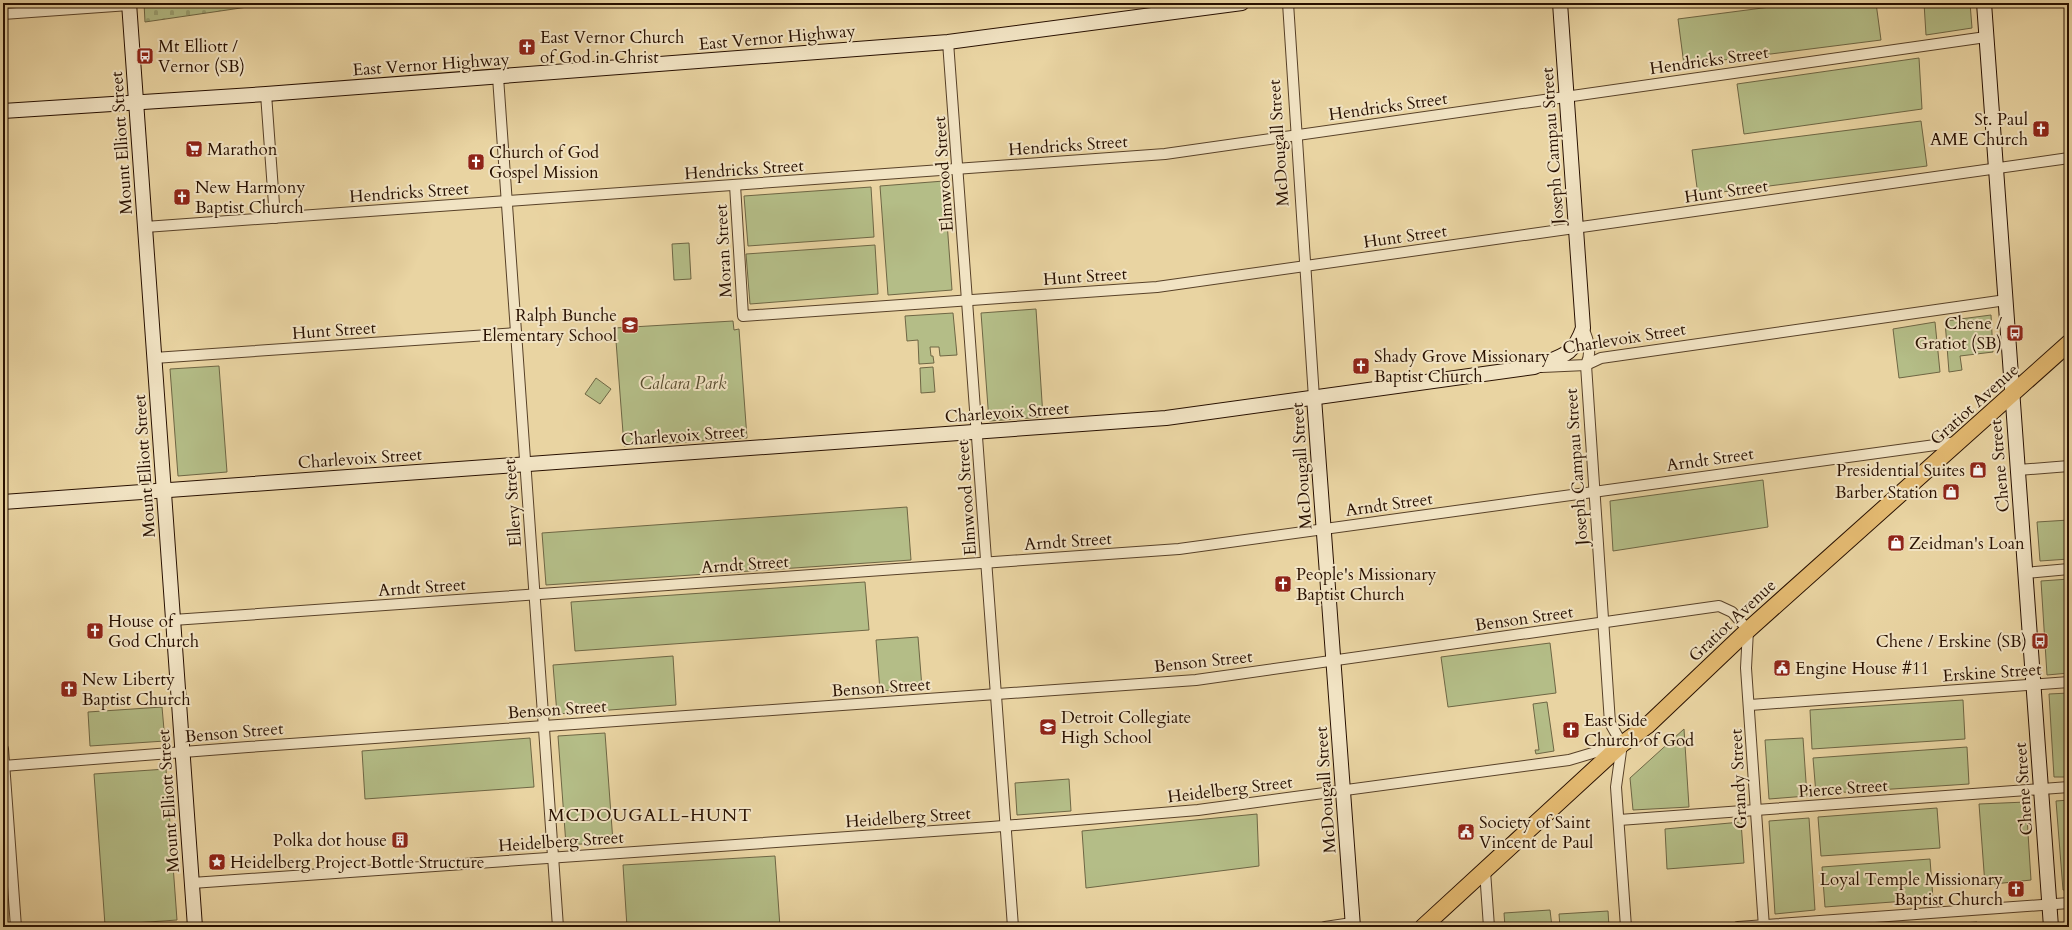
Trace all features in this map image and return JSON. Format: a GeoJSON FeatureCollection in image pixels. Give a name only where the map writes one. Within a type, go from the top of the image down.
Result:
{"type":"FeatureCollection","features":[{"type":"Feature","properties":{"kind":"main road","name":"Gratiot Avenue"},"geometry":{"type":"LineString","coordinates":[[1423,927],[1622,744],[1648,725],[1748,630],[2069,343]]}},
{"type":"Feature","properties":{"kind":"street","name":"East Vernor Highway"},"geometry":{"type":"LineString","coordinates":[[3,111],[136,104],[948,42],[1242,3]]}},
{"type":"Feature","properties":{"kind":"street","name":"McDougall Street"},"geometry":{"type":"LineString","coordinates":[[1288,3],[1314,398],[1352,925]]}},
{"type":"Feature","properties":{"kind":"street","name":"Joseph Campau Street"},"geometry":{"type":"LineString","coordinates":[[1560,3],[1584,328],[1590,344],[1590,355],[1586,365],[1610,723],[1622,744]]}},
{"type":"Feature","properties":{"kind":"street","name":"Chene Street"},"geometry":{"type":"LineString","coordinates":[[1984,3],[2051,927]]}},
{"type":"Feature","properties":{"kind":"street"},"geometry":{"type":"LineString","coordinates":[[3,14],[129,4]]}},
{"type":"Feature","properties":{"kind":"street","name":"Mount Elliott Street"},"geometry":{"type":"LineString","coordinates":[[129,4],[195,927]]}},
{"type":"Feature","properties":{"kind":"street","name":"Hendricks Street"},"geometry":{"type":"LineString","coordinates":[[145,227],[1165,154],[1986,38]]}},
{"type":"Feature","properties":{"kind":"street","name":"Elmwood Street"},"geometry":{"type":"LineString","coordinates":[[948,42],[959,169],[1013,927]]}},
{"type":"Feature","properties":{"kind":"street","name":"Ellery Street"},"geometry":{"type":"LineString","coordinates":[[498,77],[558,927]]}},
{"type":"Feature","properties":{"kind":"street"},"geometry":{"type":"LineString","coordinates":[[266,94],[275,218]]}},
{"type":"Feature","properties":{"kind":"street","name":"Hunt Street"},"geometry":{"type":"LineString","coordinates":[[743,316],[1157,287],[1995,170],[2069,158]]}},
{"type":"Feature","properties":{"kind":"street","name":"Moran Street"},"geometry":{"type":"LineString","coordinates":[[735,185],[743,316]]}},
{"type":"Feature","properties":{"kind":"street","name":"Charlevoix Street"},"geometry":{"type":"LineString","coordinates":[[3,502],[1172,418],[1534,367],[1586,365],[1601,358],[2006,300]]}},
{"type":"Feature","properties":{"kind":"street"},"geometry":{"type":"LineString","coordinates":[[1534,367],[1571,351],[1578,342],[1584,328]]}},
{"type":"Feature","properties":{"kind":"street","name":"Hunt Street"},"geometry":{"type":"LineString","coordinates":[[154,358],[516,333]]}},
{"type":"Feature","properties":{"kind":"street","name":"Arndt Street"},"geometry":{"type":"LineString","coordinates":[[173,620],[1179,549],[1961,441]]}},
{"type":"Feature","properties":{"kind":"street"},"geometry":{"type":"LineString","coordinates":[[2018,470],[2069,466]]}},
{"type":"Feature","properties":{"kind":"street"},"geometry":{"type":"LineString","coordinates":[[2025,573],[2069,569]]}},
{"type":"Feature","properties":{"kind":"street","name":"Benson Street"},"geometry":{"type":"LineString","coordinates":[[4,766],[1196,680],[1719,606],[1732,612],[1748,630]]}},
{"type":"Feature","properties":{"kind":"street","name":"Grandy Street"},"geometry":{"type":"LineString","coordinates":[[1748,630],[1746,668],[1750,705],[1755,811],[1764,926]]}},
{"type":"Feature","properties":{"kind":"street","name":"Erskine Street"},"geometry":{"type":"LineString","coordinates":[[1750,705],[2069,682]]}},
{"type":"Feature","properties":{"kind":"street"},"geometry":{"type":"LineString","coordinates":[[1622,744],[1616,787],[1626,927]]}},
{"type":"Feature","properties":{"kind":"street","name":"Heidelberg Street"},"geometry":{"type":"LineString","coordinates":[[192,883],[1006,826],[1198,810],[1343,792],[1569,760],[1622,744]]}},
{"type":"Feature","properties":{"kind":"street"},"geometry":{"type":"LineString","coordinates":[[3,749],[16,927]]}},
{"type":"Feature","properties":{"kind":"street","name":"Pierce Street"},"geometry":{"type":"LineString","coordinates":[[1619,820],[2069,787]]}},
{"type":"Feature","properties":{"kind":"street"},"geometry":{"type":"LineString","coordinates":[[1485,871],[1489,927]]}},
{"type":"Feature","properties":{"kind":"street"},"geometry":{"type":"LineString","coordinates":[[1738,927],[2069,903]]}},
{"type":"Feature","properties":{"kind":"street"},"geometry":{"type":"LineString","coordinates":[[1326,927],[1352,925]]}},
{"type":"Feature","properties":{"kind":"green space"},"geometry":{"type":"Polygon","coordinates":[[[144,3],[275,3],[145,22],[144,3]]]}},
{"type":"Feature","properties":{"kind":"green space"},"geometry":{"type":"Polygon","coordinates":[[[1801,3],[1876,3],[1881,40],[1684,65],[1678,19],[1801,3]]]}},
{"type":"Feature","properties":{"kind":"green space"},"geometry":{"type":"Polygon","coordinates":[[[1924,3],[1970,3],[1972,28],[1926,35],[1924,3]]]}},
{"type":"Feature","properties":{"kind":"green space"},"geometry":{"type":"Polygon","coordinates":[[[1919,58],[1922,109],[1744,134],[1737,84],[1919,58]]]}},
{"type":"Feature","properties":{"kind":"green space"},"geometry":{"type":"Polygon","coordinates":[[[1921,121],[1927,166],[1698,195],[1692,150],[1921,121]]]}},
{"type":"Feature","properties":{"kind":"green space"},"geometry":{"type":"Polygon","coordinates":[[[944,181],[952,290],[888,295],[880,186],[944,181]]]}},
{"type":"Feature","properties":{"kind":"green space"},"geometry":{"type":"Polygon","coordinates":[[[871,187],[874,237],[748,246],[744,196],[871,187]]]}},
{"type":"Feature","properties":{"kind":"green space"},"geometry":{"type":"Polygon","coordinates":[[[689,243],[691,279],[674,280],[672,244],[689,243]]]}},
{"type":"Feature","properties":{"kind":"green space"},"geometry":{"type":"Polygon","coordinates":[[[875,245],[878,294],[750,304],[746,254],[875,245]]]}},
{"type":"Feature","properties":{"kind":"green space"},"geometry":{"type":"Polygon","coordinates":[[[1036,309],[1043,417],[989,421],[981,313],[1036,309]]]}},
{"type":"Feature","properties":{"kind":"green space"},"geometry":{"type":"Polygon","coordinates":[[[953,313],[957,355],[940,356],[939,347],[930,347],[931,356],[933,356],[934,363],[919,364],[918,340],[907,341],[905,316],[953,313]]]}},
{"type":"Feature","properties":{"kind":"green space"},"geometry":{"type":"Polygon","coordinates":[[[1991,315],[1993,352],[1960,356],[1962,370],[1949,372],[1945,321],[1991,315]]]}},
{"type":"Feature","properties":{"kind":"green space","name":"Calcara Park"},"geometry":{"type":"Polygon","coordinates":[[[733,321],[734,330],[739,329],[747,438],[624,446],[615,328],[733,321]]]}},
{"type":"Feature","properties":{"kind":"green space"},"geometry":{"type":"Polygon","coordinates":[[[1935,322],[1940,372],[1899,378],[1893,329],[1935,322]]]}},
{"type":"Feature","properties":{"kind":"green space"},"geometry":{"type":"Polygon","coordinates":[[[219,366],[227,472],[178,476],[170,369],[219,366]]]}},
{"type":"Feature","properties":{"kind":"green space"},"geometry":{"type":"Polygon","coordinates":[[[933,367],[935,392],[921,393],[920,368],[933,367]]]}},
{"type":"Feature","properties":{"kind":"green space"},"geometry":{"type":"Polygon","coordinates":[[[596,378],[611,389],[600,404],[585,394],[596,378]]]}},
{"type":"Feature","properties":{"kind":"green space"},"geometry":{"type":"Polygon","coordinates":[[[1763,480],[1768,527],[1613,551],[1610,501],[1763,480]]]}},
{"type":"Feature","properties":{"kind":"green space"},"geometry":{"type":"Polygon","coordinates":[[[907,507],[911,560],[546,585],[542,533],[907,507]]]}},
{"type":"Feature","properties":{"kind":"green space"},"geometry":{"type":"Polygon","coordinates":[[[2069,520],[2069,559],[2040,561],[2037,522],[2069,520]]]}},
{"type":"Feature","properties":{"kind":"green space"},"geometry":{"type":"Polygon","coordinates":[[[2069,579],[2069,673],[2047,675],[2041,581],[2069,579]]]}},
{"type":"Feature","properties":{"kind":"green space"},"geometry":{"type":"Polygon","coordinates":[[[865,582],[869,630],[575,651],[571,602],[865,582]]]}},
{"type":"Feature","properties":{"kind":"green space"},"geometry":{"type":"Polygon","coordinates":[[[918,637],[922,688],[880,691],[876,640],[918,637]]]}},
{"type":"Feature","properties":{"kind":"green space"},"geometry":{"type":"Polygon","coordinates":[[[1550,643],[1556,693],[1448,707],[1441,657],[1550,643]]]}},
{"type":"Feature","properties":{"kind":"green space"},"geometry":{"type":"Polygon","coordinates":[[[673,656],[676,705],[557,714],[553,665],[673,656]]]}},
{"type":"Feature","properties":{"kind":"green space"},"geometry":{"type":"Polygon","coordinates":[[[2069,693],[2069,777],[2054,777],[2049,694],[2069,693]]]}},
{"type":"Feature","properties":{"kind":"green space"},"geometry":{"type":"Polygon","coordinates":[[[1963,700],[1965,739],[1812,749],[1810,710],[1963,700]]]}},
{"type":"Feature","properties":{"kind":"green space"},"geometry":{"type":"Polygon","coordinates":[[[1547,702],[1554,751],[1536,754],[1535,750],[1539,750],[1533,704],[1547,702]]]}},
{"type":"Feature","properties":{"kind":"green space"},"geometry":{"type":"Polygon","coordinates":[[[162,707],[165,741],[90,746],[88,712],[162,707]]]}},
{"type":"Feature","properties":{"kind":"green space"},"geometry":{"type":"Polygon","coordinates":[[[1684,729],[1689,807],[1633,810],[1630,778],[1684,729]]]}},
{"type":"Feature","properties":{"kind":"green space"},"geometry":{"type":"Polygon","coordinates":[[[605,733],[613,842],[566,845],[558,736],[605,733]]]}},
{"type":"Feature","properties":{"kind":"green space"},"geometry":{"type":"Polygon","coordinates":[[[530,738],[534,787],[365,799],[362,751],[530,738]]]}},
{"type":"Feature","properties":{"kind":"green space"},"geometry":{"type":"Polygon","coordinates":[[[1803,738],[1807,796],[1769,799],[1765,740],[1803,738]]]}},
{"type":"Feature","properties":{"kind":"green space"},"geometry":{"type":"Polygon","coordinates":[[[1967,747],[1969,784],[1816,794],[1813,758],[1967,747]]]}},
{"type":"Feature","properties":{"kind":"green space"},"geometry":{"type":"Polygon","coordinates":[[[166,769],[177,920],[105,925],[94,774],[166,769]]]}},
{"type":"Feature","properties":{"kind":"green space"},"geometry":{"type":"Polygon","coordinates":[[[1069,779],[1071,811],[1017,815],[1015,783],[1069,779]]]}},
{"type":"Feature","properties":{"kind":"green space"},"geometry":{"type":"Polygon","coordinates":[[[2069,800],[2069,890],[2063,890],[2056,801],[2069,800]]]}},
{"type":"Feature","properties":{"kind":"green space"},"geometry":{"type":"Polygon","coordinates":[[[2026,802],[2031,880],[1985,885],[1979,804],[2026,802]]]}},
{"type":"Feature","properties":{"kind":"green space"},"geometry":{"type":"Polygon","coordinates":[[[1937,808],[1940,848],[1821,856],[1818,817],[1937,808]]]}},
{"type":"Feature","properties":{"kind":"green space"},"geometry":{"type":"Polygon","coordinates":[[[1257,814],[1259,866],[1086,888],[1082,831],[1257,814]]]}},
{"type":"Feature","properties":{"kind":"green space"},"geometry":{"type":"Polygon","coordinates":[[[1809,818],[1815,910],[1775,914],[1769,821],[1809,818]]]}},
{"type":"Feature","properties":{"kind":"green space"},"geometry":{"type":"Polygon","coordinates":[[[1741,822],[1744,863],[1667,869],[1665,829],[1741,822]]]}},
{"type":"Feature","properties":{"kind":"green space"},"geometry":{"type":"Polygon","coordinates":[[[775,856],[780,927],[627,927],[623,865],[775,856]]]}},
{"type":"Feature","properties":{"kind":"green space"},"geometry":{"type":"Polygon","coordinates":[[[1930,859],[1933,899],[1825,907],[1822,867],[1930,859]]]}},
{"type":"Feature","properties":{"kind":"green space"},"geometry":{"type":"Polygon","coordinates":[[[1550,910],[1552,927],[1505,927],[1504,913],[1550,910]]]}},
{"type":"Feature","properties":{"kind":"green space"},"geometry":{"type":"Polygon","coordinates":[[[1608,911],[1609,927],[1560,927],[1559,914],[1608,911]]]}},
{"type":"Feature","properties":{"kind":"green space"},"geometry":{"type":"Polygon","coordinates":[[[1977,922],[1978,927],[1903,927],[1977,922]]]}},
{"type":"Feature","properties":{"kind":"place","name":"East Vernor Church of God in Christ"},"geometry":{"type":"Point","coordinates":[527,47]}},
{"type":"Feature","properties":{"kind":"place","name":"Mt Elliott / Vernor (SB)"},"geometry":{"type":"Point","coordinates":[145,56]}},
{"type":"Feature","properties":{"kind":"place","name":"St. Paul AME Church"},"geometry":{"type":"Point","coordinates":[2041,129]}},
{"type":"Feature","properties":{"kind":"place","name":"Marathon"},"geometry":{"type":"Point","coordinates":[194,149]}},
{"type":"Feature","properties":{"kind":"place","name":"Church of God Gospel Mission"},"geometry":{"type":"Point","coordinates":[476,162]}},
{"type":"Feature","properties":{"kind":"place","name":"New Harmony Baptist Church"},"geometry":{"type":"Point","coordinates":[182,197]}},
{"type":"Feature","properties":{"kind":"place","name":"Ralph Bunche Elementary School"},"geometry":{"type":"Point","coordinates":[630,325]}},
{"type":"Feature","properties":{"kind":"place","name":"Chene / Gratiot (SB)"},"geometry":{"type":"Point","coordinates":[2015,333]}},
{"type":"Feature","properties":{"kind":"place","name":"Shady Grove Missionary Baptist Church"},"geometry":{"type":"Point","coordinates":[1361,366]}},
{"type":"Feature","properties":{"kind":"place","name":"Presidential Suites"},"geometry":{"type":"Point","coordinates":[1978,470]}},
{"type":"Feature","properties":{"kind":"place","name":"Barber Station"},"geometry":{"type":"Point","coordinates":[1951,492]}},
{"type":"Feature","properties":{"kind":"place","name":"Zeidman's Loan"},"geometry":{"type":"Point","coordinates":[1896,543]}},
{"type":"Feature","properties":{"kind":"place","name":"People's Missionary Baptist Church"},"geometry":{"type":"Point","coordinates":[1283,584]}},
{"type":"Feature","properties":{"kind":"place","name":"House of God Church"},"geometry":{"type":"Point","coordinates":[95,631]}},
{"type":"Feature","properties":{"kind":"place","name":"Chene / Erskine (SB)"},"geometry":{"type":"Point","coordinates":[2040,641]}},
{"type":"Feature","properties":{"kind":"place","name":"Engine House #11"},"geometry":{"type":"Point","coordinates":[1782,668]}},
{"type":"Feature","properties":{"kind":"place","name":"New Liberty Baptist Church"},"geometry":{"type":"Point","coordinates":[69,689]}},
{"type":"Feature","properties":{"kind":"place","name":"Detroit Collegiate High School"},"geometry":{"type":"Point","coordinates":[1048,727]}},
{"type":"Feature","properties":{"kind":"place","name":"East Side Church of God"},"geometry":{"type":"Point","coordinates":[1571,730]}},
{"type":"Feature","properties":{"kind":"place","name":"Society of Saint Vincent de Paul"},"geometry":{"type":"Point","coordinates":[1466,832]}},
{"type":"Feature","properties":{"kind":"place","name":"Polka dot house"},"geometry":{"type":"Point","coordinates":[400,840]}},
{"type":"Feature","properties":{"kind":"place","name":"Heidelberg Project Bottle Structure"},"geometry":{"type":"Point","coordinates":[217,862]}},
{"type":"Feature","properties":{"kind":"place","name":"Loyal Temple Missionary Baptist Church"},"geometry":{"type":"Point","coordinates":[2016,889]}},
{"type":"Feature","properties":{"kind":"district","name":"MCDOUGALL-HUNT"},"geometry":{"type":"Point","coordinates":[650,815]}}]}
